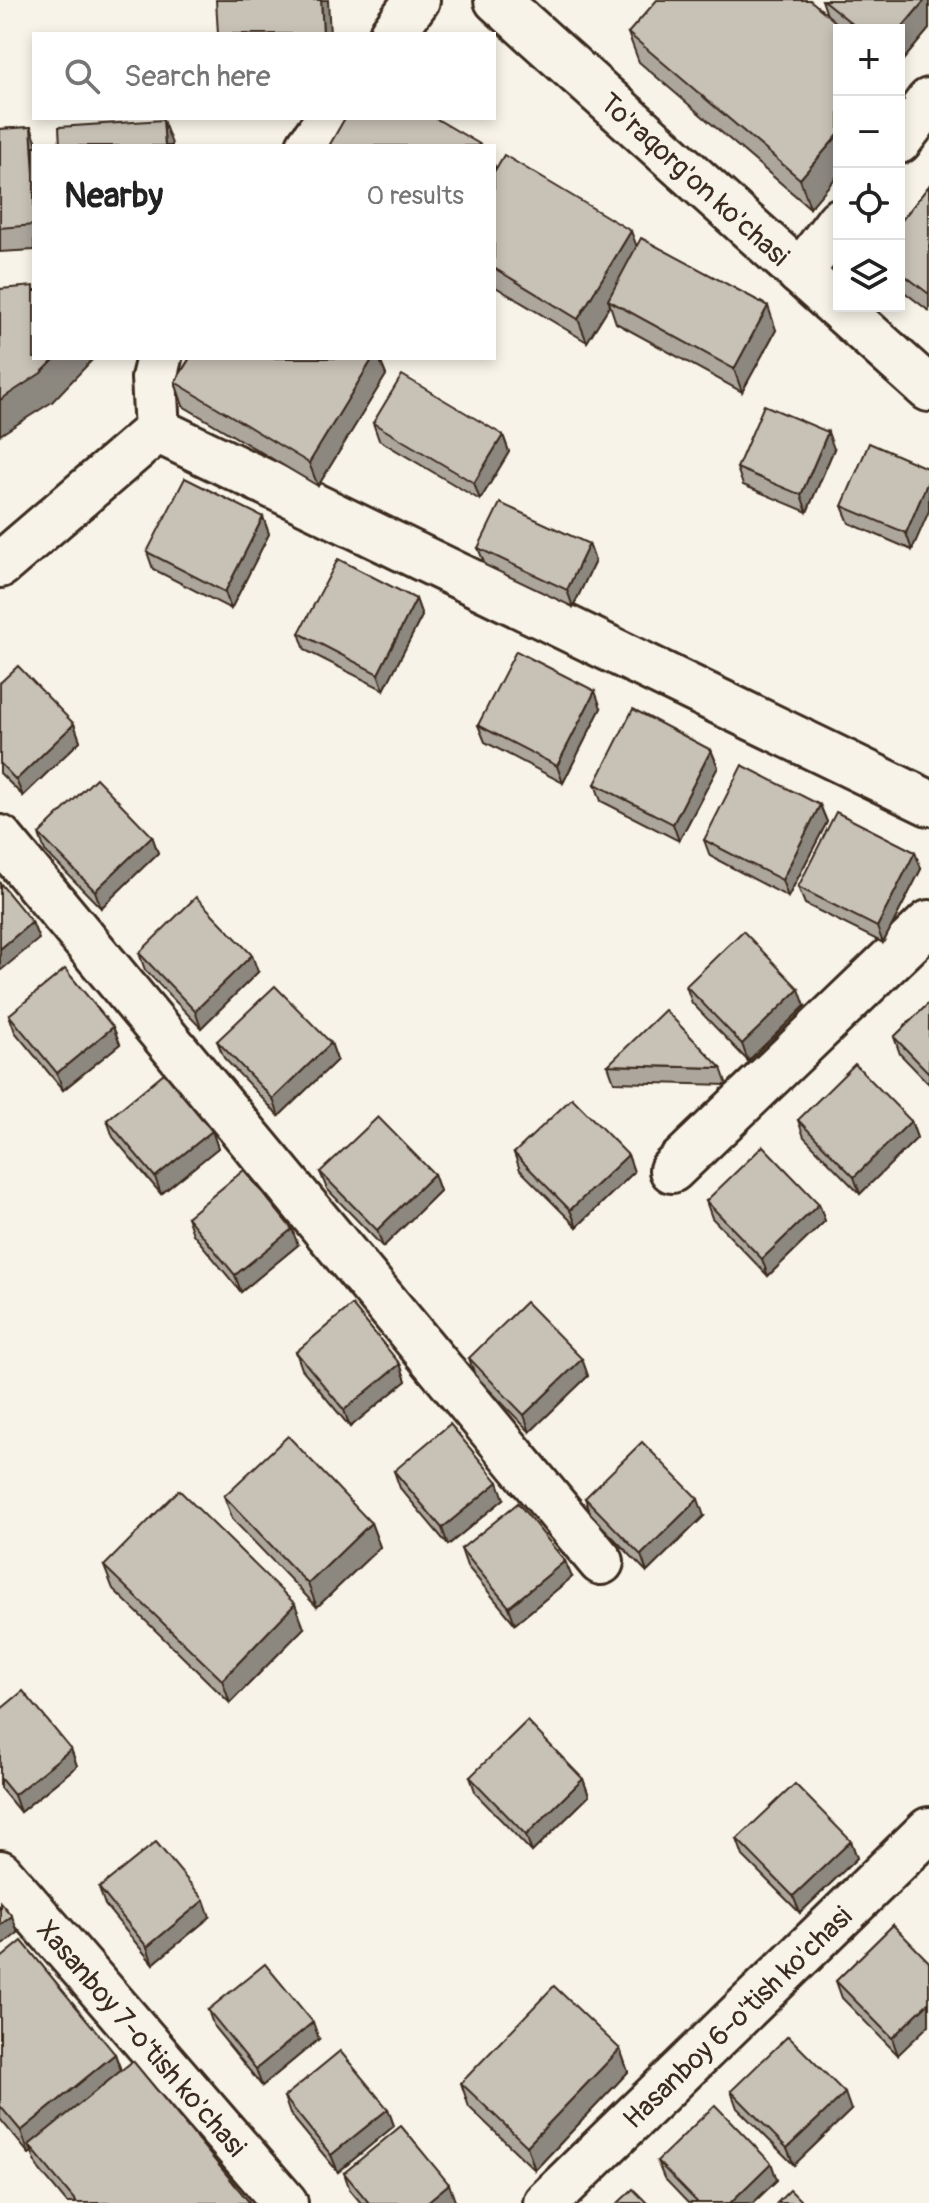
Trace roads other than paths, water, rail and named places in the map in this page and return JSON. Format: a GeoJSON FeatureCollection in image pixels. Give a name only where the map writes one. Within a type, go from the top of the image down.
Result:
{"type":"FeatureCollection","features":[{"type":"Feature","properties":{"kind":"street"},"geometry":{"type":"LineString","coordinates":[[393,32],[417,0]]}},
{"type":"Feature","properties":{"kind":"street","name":"To'raqorg'on ko'chasi"},"geometry":{"type":"LineString","coordinates":[[497,0],[929,389]]}},
{"type":"Feature","properties":{"kind":"street"},"geometry":{"type":"LineString","coordinates":[[905,133],[929,101]]}},
{"type":"Feature","properties":{"kind":"street"},"geometry":{"type":"LineString","coordinates":[[310,144],[328,120]]}},
{"type":"Feature","properties":{"kind":"street"},"geometry":{"type":"LineString","coordinates":[[800,273],[833,229]]}},
{"type":"Feature","properties":{"kind":"street"},"geometry":{"type":"LineString","coordinates":[[0,270],[32,267]]}},
{"type":"Feature","properties":{"kind":"street"},"geometry":{"type":"LineString","coordinates":[[157,430],[154,378],[158,360]]}},
{"type":"Feature","properties":{"kind":"street"},"geometry":{"type":"LineString","coordinates":[[0,565],[157,430]]}},
{"type":"Feature","properties":{"kind":"street"},"geometry":{"type":"LineString","coordinates":[[157,430],[929,803]]}},
{"type":"Feature","properties":{"kind":"street"},"geometry":{"type":"LineString","coordinates":[[0,838],[601,1562]]}},
{"type":"Feature","properties":{"kind":"street"},"geometry":{"type":"LineString","coordinates":[[672,1170],[929,923]]}},
{"type":"Feature","properties":{"kind":"street","name":"Hasanboy 6-o'tish ko'chasi"},"geometry":{"type":"LineString","coordinates":[[546,2203],[929,1830]]}},
{"type":"Feature","properties":{"kind":"street","name":"Xasanboy 7-o'tish ko'chasi"},"geometry":{"type":"LineString","coordinates":[[0,1873],[285,2203]]}}]}
